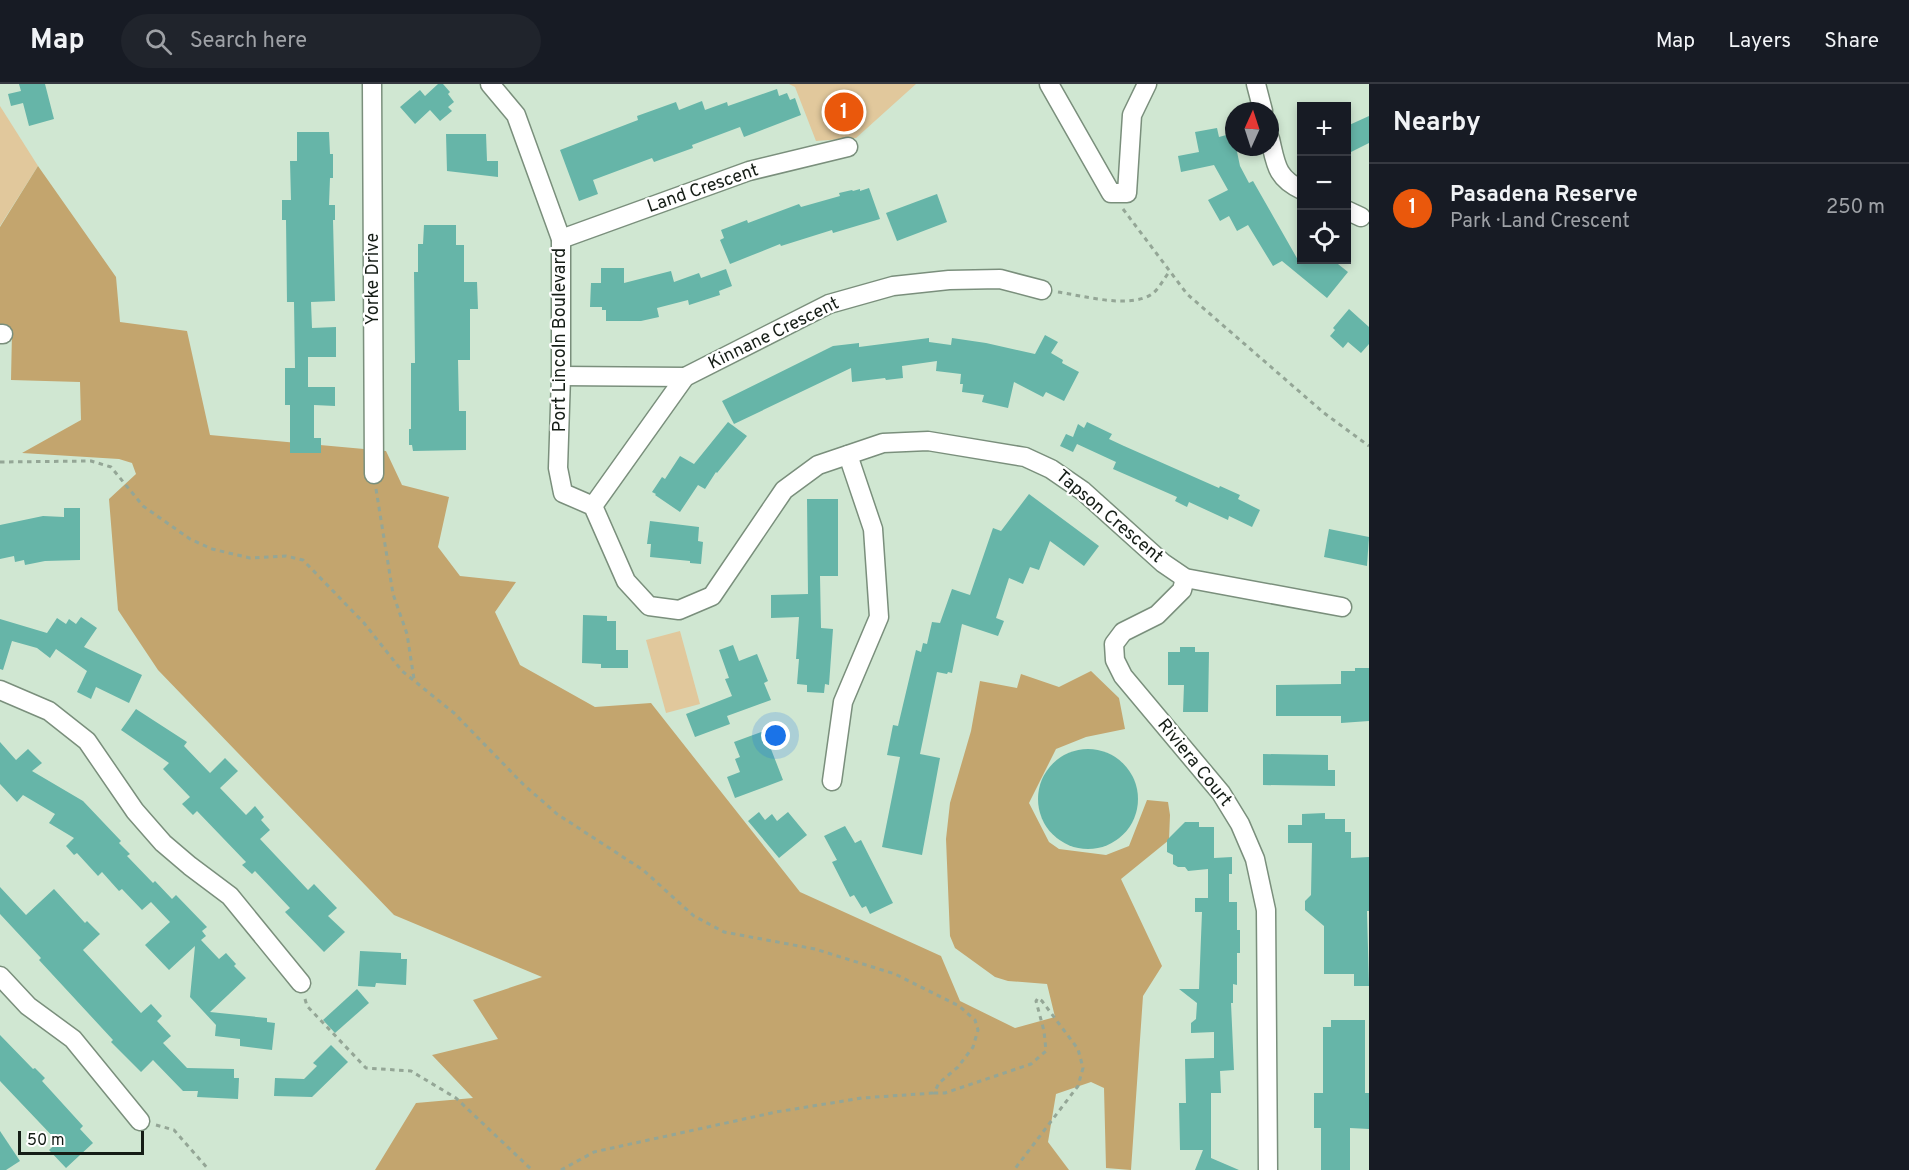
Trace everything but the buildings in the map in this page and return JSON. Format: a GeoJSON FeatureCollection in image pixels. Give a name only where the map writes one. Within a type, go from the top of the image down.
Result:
{"type":"FeatureCollection","features":[{"type":"Feature","properties":{"kind":"street","name":"Yorke Drive"},"geometry":{"type":"LineString","coordinates":[[372,84],[374,474]]}},
{"type":"Feature","properties":{"kind":"street","name":"Port Lincoln Boulevard"},"geometry":{"type":"LineString","coordinates":[[490,84],[516,115],[561,239],[558,468],[563,493],[593,506]]}},
{"type":"Feature","properties":{"kind":"street"},"geometry":{"type":"LineString","coordinates":[[1049,84],[1111,193],[1127,193],[1132,115],[1147,84]]}},
{"type":"Feature","properties":{"kind":"street"},"geometry":{"type":"LineString","coordinates":[[1256,84],[1261,102]]}},
{"type":"Feature","properties":{"kind":"street","name":"Land Crescent"},"geometry":{"type":"LineString","coordinates":[[561,239],[748,171],[848,147]]}},
{"type":"Feature","properties":{"kind":"street"},"geometry":{"type":"LineString","coordinates":[[1274,156],[1279,173],[1297,188]]}},
{"type":"Feature","properties":{"kind":"street","name":"Kinnane Crescent"},"geometry":{"type":"LineString","coordinates":[[561,376],[685,377],[829,304],[893,286],[949,280],[1000,279],[1042,290]]}},
{"type":"Feature","properties":{"kind":"street","name":"Kinnane Crescent"},"geometry":{"type":"LineString","coordinates":[[593,506],[685,377]]}},
{"type":"Feature","properties":{"kind":"street","name":"Tapson Crescent"},"geometry":{"type":"LineString","coordinates":[[593,506],[626,581],[649,606],[679,610],[712,596],[784,490],[818,465],[883,443],[928,441],[1025,457],[1051,469],[1083,491],[1163,563],[1185,578],[1342,607]]}},
{"type":"Feature","properties":{"kind":"street"},"geometry":{"type":"LineString","coordinates":[[832,781],[843,702],[879,617],[873,529],[848,455]]}},
{"type":"Feature","properties":{"kind":"street","name":"Riviera Court"},"geometry":{"type":"LineString","coordinates":[[1185,578],[1182,590],[1157,615],[1123,632],[1114,644],[1115,660],[1123,676],[1221,793],[1240,824],[1256,859],[1266,910],[1268,1170]]}},
{"type":"Feature","properties":{"kind":"street"},"geometry":{"type":"LineString","coordinates":[[0,690],[49,711],[87,741],[135,811],[156,835],[190,866],[230,896],[301,982]]}},
{"type":"Feature","properties":{"kind":"street"},"geometry":{"type":"LineString","coordinates":[[0,976],[28,1006],[73,1039],[140,1121]]}},
{"type":"Feature","properties":{"kind":"path"},"geometry":{"type":"LineString","coordinates":[[1111,193],[1187,294],[1324,413],[1369,446]]}},
{"type":"Feature","properties":{"kind":"path"},"geometry":{"type":"LineString","coordinates":[[1042,290],[1101,299],[1138,301],[1154,293],[1170,271]]}},
{"type":"Feature","properties":{"kind":"path"},"geometry":{"type":"LineString","coordinates":[[0,462],[91,461],[111,467],[143,506],[190,539],[212,549],[250,558],[286,556],[303,560],[364,623],[402,671],[454,713],[523,784],[557,814],[643,870],[694,916],[724,932],[814,949],[895,974],[959,1006],[975,1020],[978,1030],[973,1047],[958,1067],[939,1083],[934,1093]]}},
{"type":"Feature","properties":{"kind":"path"},"geometry":{"type":"LineString","coordinates":[[374,474],[393,594],[407,634],[414,681]]}},
{"type":"Feature","properties":{"kind":"path"},"geometry":{"type":"LineString","coordinates":[[301,982],[307,1006],[366,1068],[411,1071],[456,1098],[532,1170]]}},
{"type":"Feature","properties":{"kind":"path"},"geometry":{"type":"LineString","coordinates":[[561,1170],[594,1152],[776,1112],[862,1098],[945,1093],[1031,1064],[1046,1051],[1036,1001],[1038,998],[1078,1049],[1083,1068],[1077,1086],[1014,1170]]}},
{"type":"Feature","properties":{"kind":"path"},"geometry":{"type":"LineString","coordinates":[[140,1121],[174,1130],[209,1170]]}},
{"type":"Feature","properties":{"kind":"shaded area"},"geometry":{"type":"Polygon","coordinates":[[[789,84],[916,84],[856,138],[816,141],[795,87],[789,84]]]}},
{"type":"Feature","properties":{"kind":"shaded area"},"geometry":{"type":"Polygon","coordinates":[[[0,106],[38,166],[0,226],[0,106]]]}},
{"type":"Feature","properties":{"kind":"shaded area"},"geometry":{"type":"Polygon","coordinates":[[[38,166],[116,277],[120,322],[187,331],[210,435],[386,451],[402,485],[449,497],[438,547],[460,576],[516,582],[495,612],[520,665],[595,707],[651,703],[800,892],[941,956],[960,1001],[1015,1028],[1055,1017],[1047,984],[1008,981],[995,977],[955,948],[950,936],[946,839],[950,803],[971,731],[980,681],[1017,688],[1021,674],[1059,687],[1091,671],[1119,698],[1125,729],[1086,737],[1056,749],[1029,803],[1049,842],[1059,849],[1106,855],[1129,846],[1147,800],[1168,802],[1169,840],[1121,879],[1162,966],[1143,996],[1131,1170],[1106,1168],[1104,1088],[1091,1082],[1056,1094],[1048,1142],[1069,1170],[375,1170],[416,1103],[473,1098],[432,1055],[498,1039],[473,1000],[542,977],[394,915],[158,670],[118,610],[109,499],[136,474],[132,463],[119,459],[22,453],[81,420],[80,382],[11,380],[12,332],[0,331],[0,227],[38,166]]]}},
{"type":"Feature","properties":{"kind":"shaded area"},"geometry":{"type":"Polygon","coordinates":[[[680,631],[700,704],[666,713],[646,640],[680,631]]]}},
{"type":"Feature","properties":{"kind":"place","name":"Pasadena Reserve"},"geometry":{"type":"Point","coordinates":[844,112]}}]}
